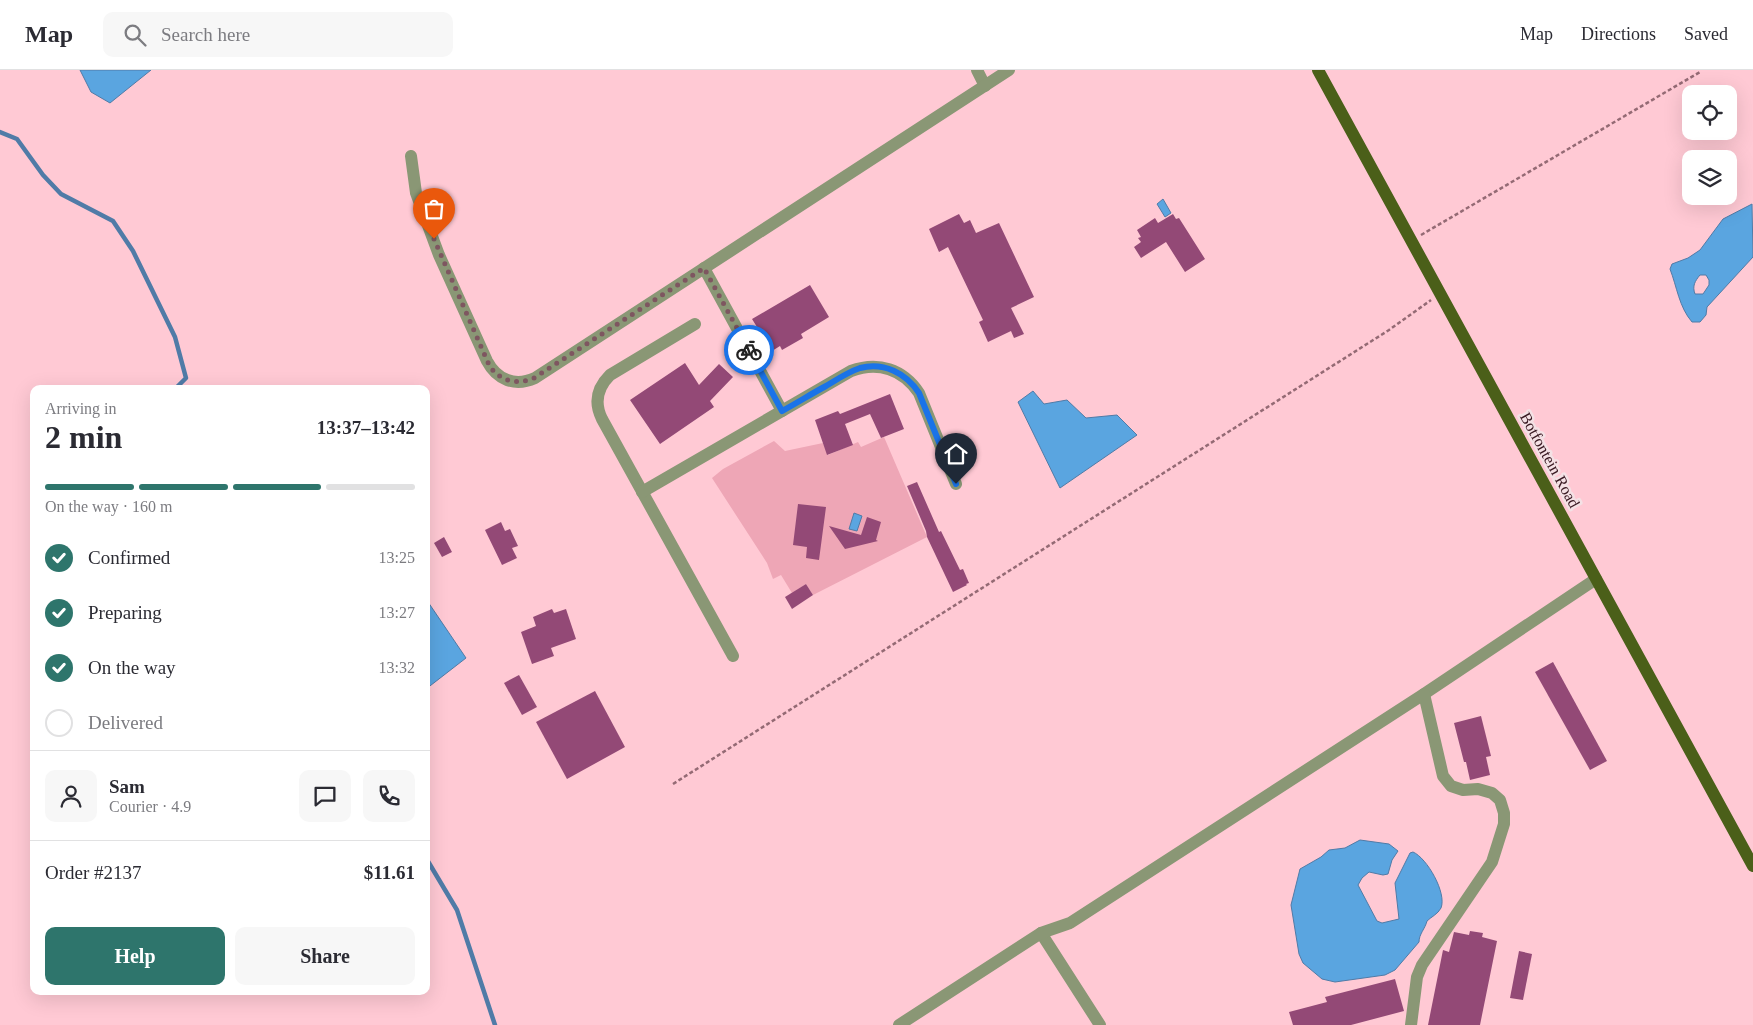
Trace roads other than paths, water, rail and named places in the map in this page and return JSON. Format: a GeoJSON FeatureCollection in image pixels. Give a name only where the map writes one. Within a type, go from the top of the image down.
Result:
{"type":"FeatureCollection","features":[{"type":"Feature","properties":{"kind":"main road","name":"Botfontein Road"},"geometry":{"type":"LineString","coordinates":[[1318,70],[1753,866]]}},
{"type":"Feature","properties":{"kind":"street"},"geometry":{"type":"LineString","coordinates":[[977,70],[984,86]]}},
{"type":"Feature","properties":{"kind":"street"},"geometry":{"type":"LineString","coordinates":[[411,156],[416,193],[439,255],[490,367],[495,373],[507,380],[521,382],[534,378],[1010,70]]}},
{"type":"Feature","properties":{"kind":"street"},"geometry":{"type":"LineString","coordinates":[[704,268],[782,411]]}},
{"type":"Feature","properties":{"kind":"street"},"geometry":{"type":"LineString","coordinates":[[695,324],[610,375],[601,386],[597,400],[599,413],[733,656]]}},
{"type":"Feature","properties":{"kind":"street"},"geometry":{"type":"LineString","coordinates":[[642,492],[859,368],[875,366],[891,370],[907,379],[919,393],[956,484]]}},
{"type":"Feature","properties":{"kind":"street"},"geometry":{"type":"LineString","coordinates":[[899,1025],[1042,933],[1070,923],[1424,694],[1596,579]]}},
{"type":"Feature","properties":{"kind":"street"},"geometry":{"type":"LineString","coordinates":[[1411,1025],[1417,977],[1422,965],[1492,862],[1504,824],[1504,813],[1500,800],[1492,793],[1478,790],[1463,790],[1451,786],[1443,776],[1424,694]]}},
{"type":"Feature","properties":{"kind":"street"},"geometry":{"type":"LineString","coordinates":[[1042,933],[1100,1025]]}},
{"type":"Feature","properties":{"kind":"water"},"geometry":{"type":"Polygon","coordinates":[[[80,70],[151,70],[110,103],[91,92],[80,70]]]}},
{"type":"Feature","properties":{"kind":"water"},"geometry":{"type":"Polygon","coordinates":[[[1163,199],[1171,213],[1165,217],[1157,204],[1163,199]]]}},
{"type":"Feature","properties":{"kind":"water"},"geometry":{"type":"Polygon","coordinates":[[[1752,204],[1753,257],[1707,307],[1706,315],[1700,322],[1692,322],[1681,303],[1670,269],[1672,264],[1688,258],[1700,250],[1723,219],[1752,204]],[[1700,275],[1694,284],[1695,294],[1703,294],[1709,285],[1706,275],[1700,275]]]}},
{"type":"Feature","properties":{"kind":"water"},"geometry":{"type":"Polygon","coordinates":[[[1033,391],[1044,404],[1067,400],[1086,418],[1117,415],[1137,435],[1060,488],[1018,402],[1033,391]]]}},
{"type":"Feature","properties":{"kind":"water"},"geometry":{"type":"Polygon","coordinates":[[[854,513],[862,516],[857,531],[849,529],[854,513]]]}},
{"type":"Feature","properties":{"kind":"water"},"geometry":{"type":"Polygon","coordinates":[[[430,605],[466,658],[430,686],[430,605]]]}},
{"type":"Feature","properties":{"kind":"water"},"geometry":{"type":"Polygon","coordinates":[[[1360,840],[1389,844],[1398,851],[1392,860],[1388,874],[1383,875],[1369,872],[1358,885],[1377,921],[1382,923],[1399,919],[1395,883],[1410,853],[1413,852],[1430,868],[1441,894],[1441,908],[1427,921],[1419,942],[1395,970],[1385,975],[1335,982],[1322,979],[1303,963],[1299,954],[1291,905],[1300,869],[1329,850],[1345,848],[1360,840]]]}},
{"type":"Feature","properties":{"kind":"waterway"},"geometry":{"type":"LineString","coordinates":[[0,132],[17,139],[43,175],[61,194],[113,221],[133,251],[175,337],[186,378],[179,385]]}},
{"type":"Feature","properties":{"kind":"waterway"},"geometry":{"type":"LineString","coordinates":[[430,865],[457,910],[495,1025]]}}]}
